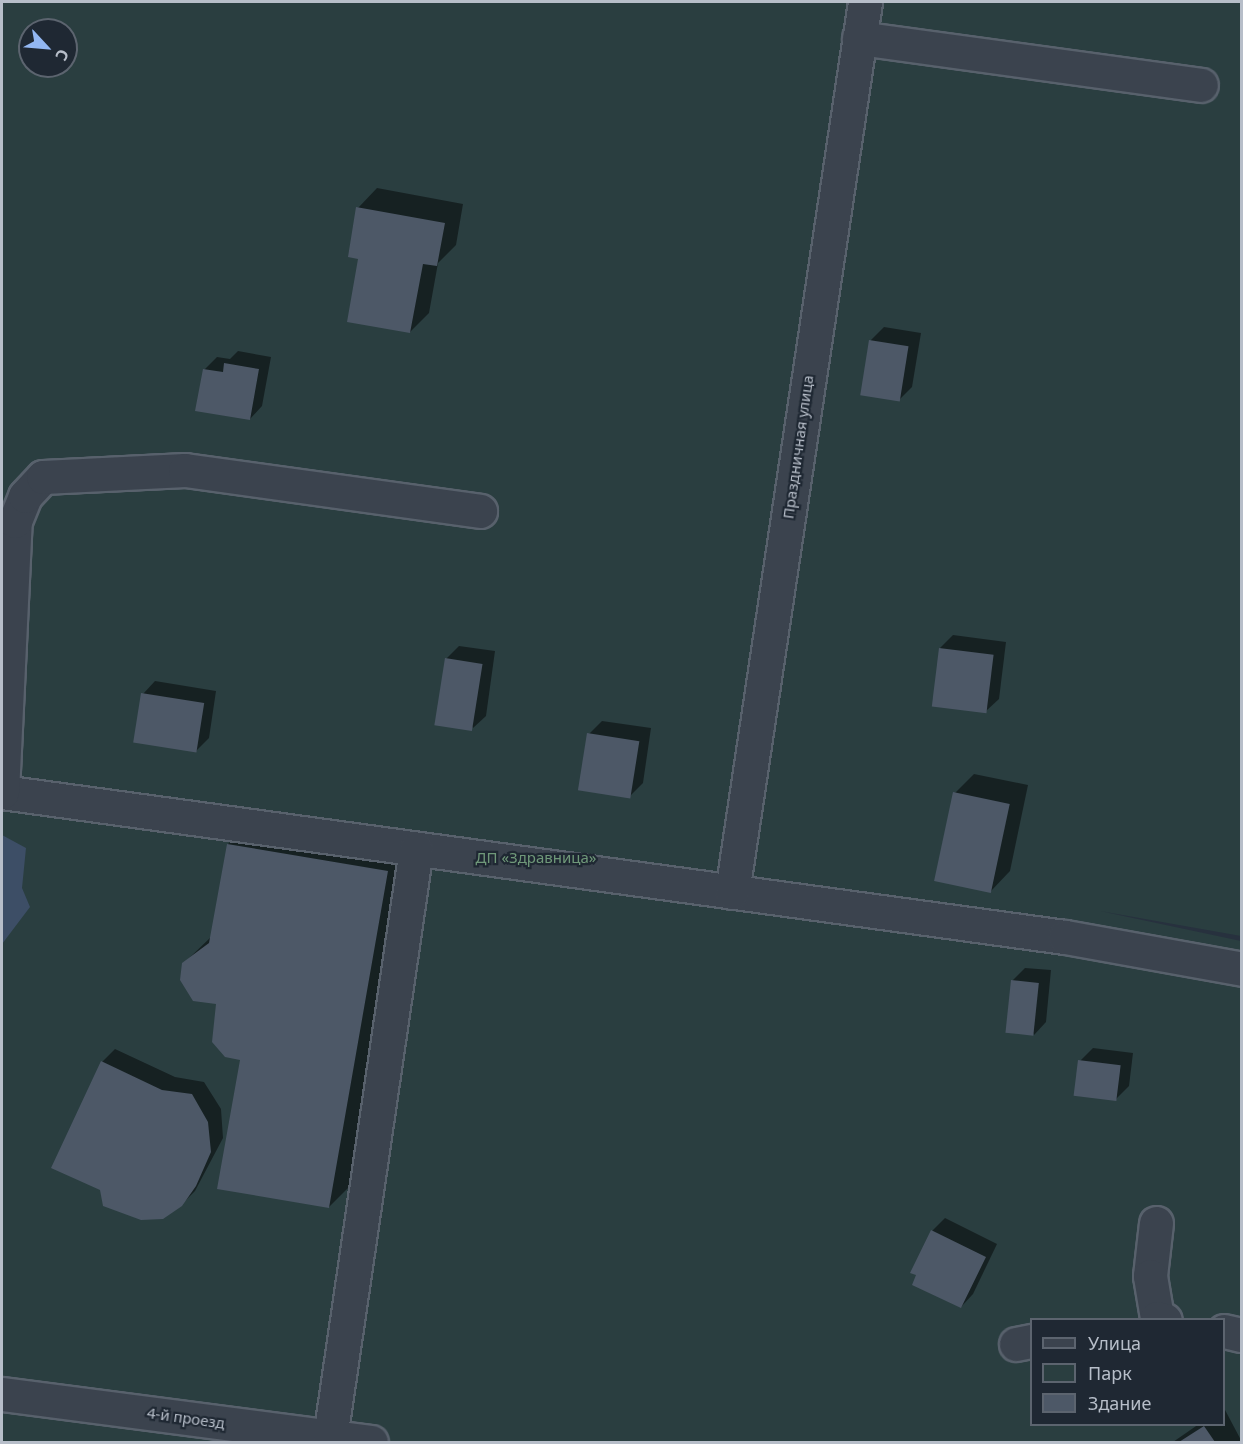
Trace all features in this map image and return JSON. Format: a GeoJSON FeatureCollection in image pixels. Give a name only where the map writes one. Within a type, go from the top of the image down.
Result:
{"type":"FeatureCollection","features":[{"type":"Feature","properties":{"kind":"street","name":"Праздничная улица"},"geometry":{"type":"LineString","coordinates":[[732,892],[865,2]]}},
{"type":"Feature","properties":{"kind":"street"},"geometry":{"type":"LineString","coordinates":[[859,38],[1201,85]]}},
{"type":"Feature","properties":{"kind":"street"},"geometry":{"type":"LineString","coordinates":[[480,511],[185,470],[43,477],[26,496],[15,521],[2,792],[1065,937],[1242,969]]}},
{"type":"Feature","properties":{"kind":"street"},"geometry":{"type":"LineString","coordinates":[[330,1437],[416,849]]}},
{"type":"Feature","properties":{"kind":"street"},"geometry":{"type":"LineString","coordinates":[[1156,1223],[1150,1276],[1157,1318]]}},
{"type":"Feature","properties":{"kind":"street"},"geometry":{"type":"LineString","coordinates":[[1225,1331],[1242,1335]]}},
{"type":"Feature","properties":{"kind":"street","name":"4-й проезд"},"geometry":{"type":"LineString","coordinates":[[2,1394],[371,1443]]}},
{"type":"Feature","properties":{"kind":"green space","name":"ДП «Здравница»"},"geometry":{"type":"Polygon","coordinates":[[[2,2],[1241,2],[1241,936],[1100,911],[1241,941],[1241,1442],[2,1442],[2,2]]]}},
{"type":"Feature","properties":{"kind":"water"},"geometry":{"type":"Polygon","coordinates":[[[2,835],[26,848],[22,888],[30,907],[2,944],[2,835]]]}},
{"type":"Feature","properties":{"kind":"building"},"geometry":{"type":"Polygon","coordinates":[[[356,207],[445,223],[437,266],[423,264],[410,333],[347,322],[358,259],[348,257],[356,207]]]}},
{"type":"Feature","properties":{"kind":"building"},"geometry":{"type":"Polygon","coordinates":[[[869,340],[909,346],[900,402],[860,395],[869,340]]]}},
{"type":"Feature","properties":{"kind":"building"},"geometry":{"type":"Polygon","coordinates":[[[224,363],[259,369],[250,420],[195,411],[203,369],[223,372],[224,363]]]}},
{"type":"Feature","properties":{"kind":"building"},"geometry":{"type":"Polygon","coordinates":[[[939,648],[994,655],[986,713],[932,707],[939,648]]]}},
{"type":"Feature","properties":{"kind":"building"},"geometry":{"type":"Polygon","coordinates":[[[445,658],[483,664],[472,731],[434,725],[445,658]]]}},
{"type":"Feature","properties":{"kind":"building"},"geometry":{"type":"Polygon","coordinates":[[[141,693],[204,703],[196,752],[133,742],[141,693]]]}},
{"type":"Feature","properties":{"kind":"building"},"geometry":{"type":"Polygon","coordinates":[[[587,733],[639,741],[630,799],[578,790],[587,733]]]}},
{"type":"Feature","properties":{"kind":"building"},"geometry":{"type":"Polygon","coordinates":[[[953,792],[1010,804],[991,893],[934,881],[953,792]]]}},
{"type":"Feature","properties":{"kind":"building"},"geometry":{"type":"Polygon","coordinates":[[[227,844],[388,871],[329,1208],[217,1189],[240,1060],[225,1057],[212,1042],[216,1004],[193,1001],[180,980],[182,963],[209,943],[227,844]]]}},
{"type":"Feature","properties":{"kind":"building"},"geometry":{"type":"Polygon","coordinates":[[[1011,980],[1039,983],[1033,1036],[1005,1033],[1011,980]]]}},
{"type":"Feature","properties":{"kind":"building"},"geometry":{"type":"Polygon","coordinates":[[[1078,1060],[1121,1065],[1116,1101],[1074,1096],[1078,1060]]]}},
{"type":"Feature","properties":{"kind":"building"},"geometry":{"type":"Polygon","coordinates":[[[101,1061],[162,1090],[192,1094],[208,1122],[211,1152],[196,1186],[182,1206],[163,1219],[141,1220],[103,1206],[100,1190],[51,1168],[101,1061]]]}},
{"type":"Feature","properties":{"kind":"building"},"geometry":{"type":"Polygon","coordinates":[[[931,1230],[986,1257],[961,1308],[912,1285],[916,1275],[910,1273],[931,1230]]]}},
{"type":"Feature","properties":{"kind":"building"},"geometry":{"type":"Polygon","coordinates":[[[1204,1426],[1215,1442],[1179,1442],[1204,1426]]]}}]}
